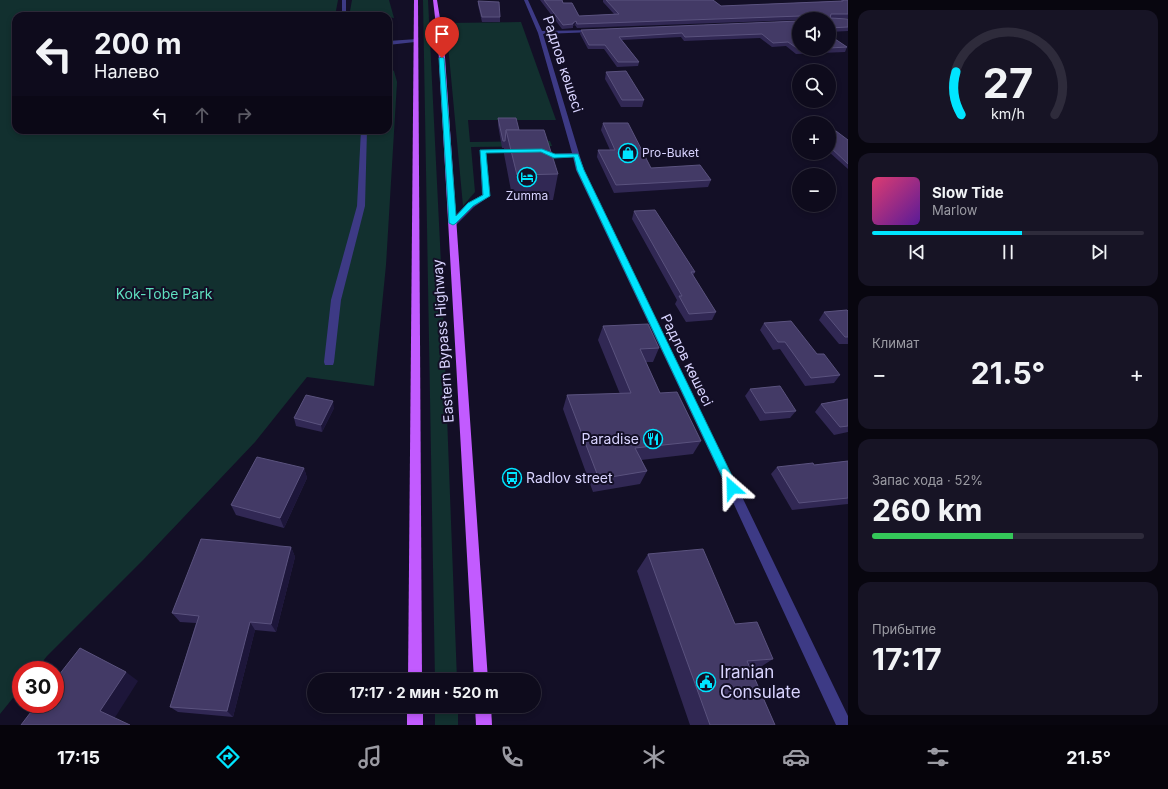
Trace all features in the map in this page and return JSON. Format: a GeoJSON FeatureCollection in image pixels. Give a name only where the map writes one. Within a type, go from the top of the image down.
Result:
{"type":"FeatureCollection","features":[{"type":"Feature","properties":{"kind":"main road","name":"Eastern Bypass Highway"},"geometry":{"type":"LineString","coordinates":[[415,673],[416,0]]}},
{"type":"Feature","properties":{"kind":"main road","name":"Eastern Bypass Highway"},"geometry":{"type":"LineString","coordinates":[[435,0],[441,43],[481,673]]}},
{"type":"Feature","properties":{"kind":"main road"},"geometry":{"type":"LineString","coordinates":[[415,713],[415,725]]}},
{"type":"Feature","properties":{"kind":"main road"},"geometry":{"type":"LineString","coordinates":[[483,713],[484,725]]}},
{"type":"Feature","properties":{"kind":"street"},"geometry":{"type":"LineString","coordinates":[[344,0],[344,12]]}},
{"type":"Feature","properties":{"kind":"street","name":"Радлов көшесі"},"geometry":{"type":"LineString","coordinates":[[526,0],[540,33],[580,170],[719,459],[844,725]]}},
{"type":"Feature","properties":{"kind":"street"},"geometry":{"type":"LineString","coordinates":[[540,33],[603,30]]}},
{"type":"Feature","properties":{"kind":"street"},"geometry":{"type":"LineString","coordinates":[[392,43],[415,40]]}},
{"type":"Feature","properties":{"kind":"street"},"geometry":{"type":"LineString","coordinates":[[329,362],[336,300],[361,206],[364,134]]}},
{"type":"Feature","properties":{"kind":"street"},"geometry":{"type":"LineString","coordinates":[[453,223],[471,205],[486,196],[482,152],[542,150],[554,156],[576,155]]}},
{"type":"Feature","properties":{"kind":"green space","name":"Kok-Tobe Park"},"geometry":{"type":"Polygon","coordinates":[[[0,0],[338,0],[336,12],[12,12],[12,134],[392,134],[392,70],[394,71],[397,82],[386,265],[374,386],[307,377],[255,442],[144,559],[43,661],[12,661],[12,699],[0,714],[0,0]]]}},
{"type":"Feature","properties":{"kind":"green space"},"geometry":{"type":"Polygon","coordinates":[[[352,0],[389,0],[394,18],[392,18],[392,12],[350,11],[352,0]]]}},
{"type":"Feature","properties":{"kind":"green space"},"geometry":{"type":"Polygon","coordinates":[[[423,0],[428,0],[442,284],[457,673],[435,673],[423,0]]]}},
{"type":"Feature","properties":{"kind":"green space"},"geometry":{"type":"Polygon","coordinates":[[[521,22],[556,120],[468,120],[470,142],[550,141],[552,146],[471,147],[475,192],[463,206],[446,23],[521,22]]]}},
{"type":"Feature","properties":{"kind":"green space"},"geometry":{"type":"Polygon","coordinates":[[[435,713],[458,713],[458,725],[435,725],[435,713]]]}},
{"type":"Feature","properties":{"kind":"building"},"geometry":{"type":"Polygon","coordinates":[[[544,0],[562,0],[563,3],[572,3],[579,16],[619,14],[606,0],[713,0],[721,6],[848,0],[848,14],[836,14],[836,12],[792,12],[792,16],[577,24],[576,21],[573,24],[563,25],[544,0]]]}},
{"type":"Feature","properties":{"kind":"building"},"geometry":{"type":"Polygon","coordinates":[[[478,1],[499,2],[500,17],[482,17],[478,1]]]}},
{"type":"Feature","properties":{"kind":"building"},"geometry":{"type":"Polygon","coordinates":[[[836,18],[848,19],[848,27],[836,28],[836,18]]]}},
{"type":"Feature","properties":{"kind":"building"},"geometry":{"type":"Polygon","coordinates":[[[792,21],[792,45],[788,42],[773,43],[762,34],[685,37],[682,33],[619,37],[639,62],[618,62],[605,45],[589,45],[581,30],[792,21]]]}},
{"type":"Feature","properties":{"kind":"building"},"geometry":{"type":"Polygon","coordinates":[[[836,40],[847,47],[836,48],[836,40]]]}},
{"type":"Feature","properties":{"kind":"building"},"geometry":{"type":"Polygon","coordinates":[[[626,71],[644,100],[622,100],[606,72],[626,71]]]}},
{"type":"Feature","properties":{"kind":"building"},"geometry":{"type":"Polygon","coordinates":[[[498,118],[516,118],[519,130],[506,130],[505,141],[503,141],[498,118]]]}},
{"type":"Feature","properties":{"kind":"building"},"geometry":{"type":"Polygon","coordinates":[[[603,123],[628,123],[651,168],[700,165],[711,180],[616,185],[598,150],[615,150],[603,123]]]}},
{"type":"Feature","properties":{"kind":"building"},"geometry":{"type":"Polygon","coordinates":[[[506,130],[544,130],[558,174],[517,175],[506,130]]]}},
{"type":"Feature","properties":{"kind":"building"},"geometry":{"type":"Polygon","coordinates":[[[836,131],[848,140],[848,164],[836,153],[836,131]]]}},
{"type":"Feature","properties":{"kind":"building"},"geometry":{"type":"Polygon","coordinates":[[[655,210],[695,272],[691,272],[716,312],[689,314],[679,296],[682,296],[634,211],[655,210]]]}},
{"type":"Feature","properties":{"kind":"building"},"geometry":{"type":"Polygon","coordinates":[[[847,310],[848,337],[845,337],[824,312],[847,310]]]}},
{"type":"Feature","properties":{"kind":"building"},"geometry":{"type":"Polygon","coordinates":[[[791,321],[817,354],[824,354],[840,375],[811,378],[785,342],[778,342],[764,323],[791,321]]]}},
{"type":"Feature","properties":{"kind":"building"},"geometry":{"type":"Polygon","coordinates":[[[648,324],[659,348],[640,349],[660,393],[677,392],[701,441],[635,448],[647,471],[599,479],[567,395],[631,393],[603,326],[648,324]]]}},
{"type":"Feature","properties":{"kind":"building"},"geometry":{"type":"Polygon","coordinates":[[[780,386],[796,411],[765,413],[750,389],[780,386]]]}},
{"type":"Feature","properties":{"kind":"building"},"geometry":{"type":"Polygon","coordinates":[[[306,395],[333,401],[321,425],[294,418],[306,395]]]}},
{"type":"Feature","properties":{"kind":"building"},"geometry":{"type":"Polygon","coordinates":[[[848,399],[848,426],[840,427],[821,404],[848,399]]]}},
{"type":"Feature","properties":{"kind":"building"},"geometry":{"type":"Polygon","coordinates":[[[257,457],[304,468],[280,518],[231,505],[257,457]]]}},
{"type":"Feature","properties":{"kind":"building"},"geometry":{"type":"Polygon","coordinates":[[[848,461],[848,498],[799,503],[777,467],[813,463],[814,465],[848,461]]]}},
{"type":"Feature","properties":{"kind":"building"},"geometry":{"type":"Polygon","coordinates":[[[201,539],[291,547],[271,624],[250,622],[227,711],[170,707],[199,616],[172,613],[201,539]]]}},
{"type":"Feature","properties":{"kind":"building"},"geometry":{"type":"Polygon","coordinates":[[[703,549],[735,624],[757,622],[773,659],[747,661],[775,725],[710,725],[648,554],[703,549]]]}},
{"type":"Feature","properties":{"kind":"building"},"geometry":{"type":"Polygon","coordinates":[[[80,648],[126,672],[100,711],[130,725],[21,725],[30,713],[64,713],[64,668],[80,648]]]}},
{"type":"Feature","properties":{"kind":"place","name":"Pro-Buket"},"geometry":{"type":"Point","coordinates":[628,153]}},
{"type":"Feature","properties":{"kind":"place","name":"Zumma"},"geometry":{"type":"Point","coordinates":[527,177]}},
{"type":"Feature","properties":{"kind":"place","name":"Paradise"},"geometry":{"type":"Point","coordinates":[653,439]}},
{"type":"Feature","properties":{"kind":"place","name":"Radlov street"},"geometry":{"type":"Point","coordinates":[512,478]}},
{"type":"Feature","properties":{"kind":"place","name":"Iranian Consulate"},"geometry":{"type":"Point","coordinates":[706,682]}},
{"type":"Feature","properties":{"kind":"route"},"geometry":{"type":"LineString","coordinates":[[442,58],[453,223],[471,205],[486,196],[482,152],[542,150],[554,156],[576,155],[580,170],[732,488]]}}]}
